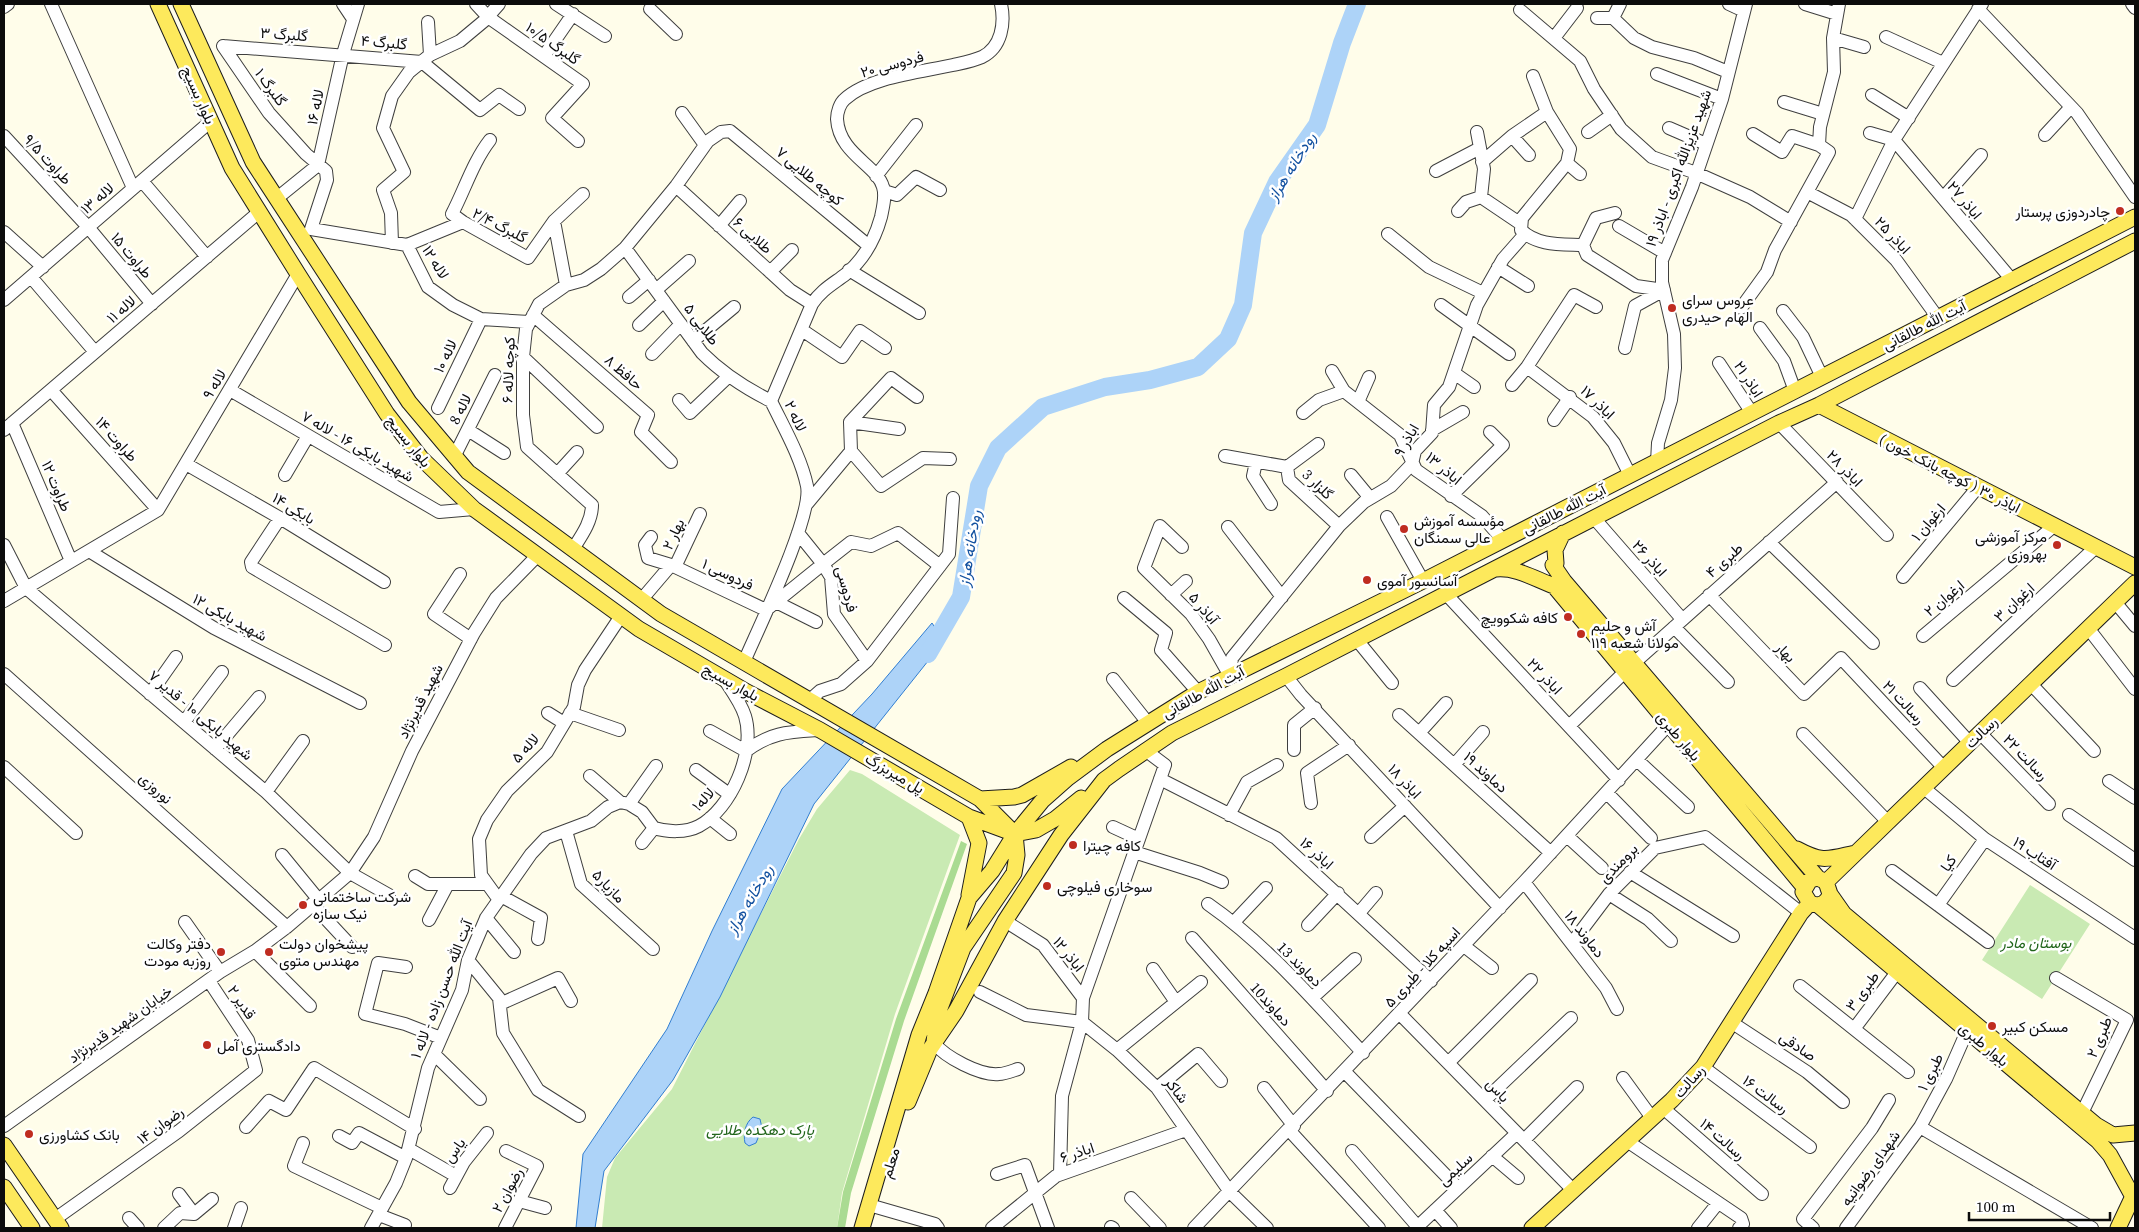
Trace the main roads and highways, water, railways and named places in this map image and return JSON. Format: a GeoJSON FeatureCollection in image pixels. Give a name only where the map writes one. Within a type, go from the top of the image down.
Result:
{"type":"FeatureCollection","features":[{"type":"Feature","properties":{"kind":"main road","name":"بلوار بسیج"},"geometry":{"type":"LineString","coordinates":[[158,4],[232,168],[387,414],[421,458],[474,509],[639,629],[747,692],[820,730]]}},
{"type":"Feature","properties":{"kind":"main road","name":"بلوار بسیج"},"geometry":{"type":"LineString","coordinates":[[181,4],[253,162],[407,400],[454,457],[468,472],[662,614],[831,711]]}},
{"type":"Feature","properties":{"kind":"main road","name":"آیت الله طالقانی"},"geometry":{"type":"LineString","coordinates":[[862,1228],[919,1035],[936,993],[969,898],[992,871],[1015,834],[1051,792],[1107,749],[1198,692],[1423,581],[2135,217]]}},
{"type":"Feature","properties":{"kind":"main road","name":"آیت الله طالقانی"},"geometry":{"type":"LineString","coordinates":[[934,1043],[960,1002],[1005,921],[1061,835],[1104,780],[1145,750],[1172,733],[1761,432],[1819,405],[2135,241]]}},
{"type":"Feature","properties":{"kind":"main road"},"geometry":{"type":"LineString","coordinates":[[387,414],[407,400]]}},
{"type":"Feature","properties":{"kind":"main road","name":"اباذر ۳۰ ( کوچه بانک خون )"},"geometry":{"type":"LineString","coordinates":[[1819,405],[2135,568]]}},
{"type":"Feature","properties":{"kind":"main road"},"geometry":{"type":"LineString","coordinates":[[1752,413],[1749,426],[1753,430],[1761,432]]}},
{"type":"Feature","properties":{"kind":"main road"},"geometry":{"type":"LineString","coordinates":[[1708,436],[1721,440],[1722,446],[1718,454]]}},
{"type":"Feature","properties":{"kind":"main road"},"geometry":{"type":"LineString","coordinates":[[1559,584],[1553,565],[1556,563],[1555,550],[1563,533]]}},
{"type":"Feature","properties":{"kind":"main road"},"geometry":{"type":"LineString","coordinates":[[1493,569],[1510,568],[1528,577],[1559,584]]}},
{"type":"Feature","properties":{"kind":"main road","name":"رسالت"},"geometry":{"type":"LineString","coordinates":[[1825,885],[2135,583]]}},
{"type":"Feature","properties":{"kind":"main road","name":"بلوار طبری"},"geometry":{"type":"LineString","coordinates":[[1559,584],[1629,667],[1825,885],[1844,914],[1970,1024],[2098,1141],[2110,1155],[2134,1194]]}},
{"type":"Feature","properties":{"kind":"main road","name":"بلوار طبری"},"geometry":{"type":"LineString","coordinates":[[1629,667],[1669,724],[1804,887]]}},
{"type":"Feature","properties":{"kind":"main road"},"geometry":{"type":"LineString","coordinates":[[747,692],[760,693],[765,688],[766,682],[760,670]]}},
{"type":"Feature","properties":{"kind":"main road","name":"پل میربزرگ"},"geometry":{"type":"LineString","coordinates":[[831,711],[980,799],[1015,834]]}},
{"type":"Feature","properties":{"kind":"main road","name":"پل میربزرگ"},"geometry":{"type":"LineString","coordinates":[[820,730],[969,817],[1015,834]]}},
{"type":"Feature","properties":{"kind":"main road"},"geometry":{"type":"LineString","coordinates":[[980,799],[1014,798],[1022,795],[1107,749]]}},
{"type":"Feature","properties":{"kind":"main road"},"geometry":{"type":"LineString","coordinates":[[934,1043],[937,1016],[963,948],[1014,873],[1017,855],[1015,834],[1036,830],[1065,812],[1104,780]]}},
{"type":"Feature","properties":{"kind":"main road"},"geometry":{"type":"LineString","coordinates":[[1051,792],[1048,800],[1052,808],[1058,812],[1065,812]]}},
{"type":"Feature","properties":{"kind":"main road"},"geometry":{"type":"LineString","coordinates":[[969,817],[979,843],[969,898]]}},
{"type":"Feature","properties":{"kind":"main road"},"geometry":{"type":"LineString","coordinates":[[1780,834],[1791,846],[1812,857],[1824,860],[1857,852]]}},
{"type":"Feature","properties":{"kind":"main road"},"geometry":{"type":"LineString","coordinates":[[992,871],[998,867],[1004,868],[1009,873],[1009,880]]}},
{"type":"Feature","properties":{"kind":"main road"},"geometry":{"type":"LineString","coordinates":[[1810,880],[1825,885],[1826,902],[1810,907],[1804,896],[1804,887],[1810,880]]}},
{"type":"Feature","properties":{"kind":"main road","name":"بلوار طبری"},"geometry":{"type":"LineString","coordinates":[[1810,907],[1970,1024],[2096,1126],[2113,1134],[2135,1133]]}},
{"type":"Feature","properties":{"kind":"main road","name":"رسالت"},"geometry":{"type":"LineString","coordinates":[[1532,1228],[1658,1113],[1703,1067],[1731,1022],[1810,907]]}},
{"type":"Feature","properties":{"kind":"main road","name":"معلم"},"geometry":{"type":"LineString","coordinates":[[870,1228],[910,1097],[934,1043]]}},
{"type":"Feature","properties":{"kind":"main road"},"geometry":{"type":"LineString","coordinates":[[4,1145],[58,1224]]}},
{"type":"Feature","properties":{"kind":"main road"},"geometry":{"type":"LineString","coordinates":[[4,1187],[32,1228]]}},
{"type":"Feature","properties":{"kind":"main road"},"geometry":{"type":"LineString","coordinates":[[2118,1228],[2134,1194]]}},
{"type":"Feature","properties":{"kind":"water"},"geometry":{"type":"Polygon","coordinates":[[[932,623],[944,641],[814,804],[720,997],[673,1080],[604,1171],[595,1228],[576,1228],[583,1154],[667,1029],[712,931],[782,789],[872,694],[932,623]]]}},
{"type":"Feature","properties":{"kind":"water"},"geometry":{"type":"Polygon","coordinates":[[[753,1117],[760,1119],[762,1128],[756,1143],[749,1146],[745,1143],[744,1136],[746,1125],[753,1117]]]}},
{"type":"Feature","properties":{"kind":"waterway","name":"رودخانه هراز"},"geometry":{"type":"LineString","coordinates":[[928,654],[961,597],[979,486],[998,448],[1043,407],[1105,387],[1150,380],[1198,367],[1228,339],[1243,305],[1253,233],[1277,182],[1317,125],[1342,43],[1357,4]]}},
{"type":"Feature","properties":{"kind":"place","name":"چادردوزی پرستار"},"geometry":{"type":"Point","coordinates":[2120,211]}},
{"type":"Feature","properties":{"kind":"place","name":"عروس سرای الهام حیدری"},"geometry":{"type":"Point","coordinates":[1672,308]}},
{"type":"Feature","properties":{"kind":"place","name":"مؤسسه آموزش عالی سمنگان"},"geometry":{"type":"Point","coordinates":[1404,529]}},
{"type":"Feature","properties":{"kind":"place","name":"مرکز آموزشی بهروزی"},"geometry":{"type":"Point","coordinates":[2057,545]}},
{"type":"Feature","properties":{"kind":"place","name":"آسانسور آموی"},"geometry":{"type":"Point","coordinates":[1367,580]}},
{"type":"Feature","properties":{"kind":"place","name":"کافه شکوویچ"},"geometry":{"type":"Point","coordinates":[1568,617]}},
{"type":"Feature","properties":{"kind":"place","name":"آش و حلیم مولانا شعبه ۱۱۹"},"geometry":{"type":"Point","coordinates":[1581,634]}},
{"type":"Feature","properties":{"kind":"place","name":"کافه چیترا"},"geometry":{"type":"Point","coordinates":[1073,845]}},
{"type":"Feature","properties":{"kind":"place","name":"سوخاری فیلوچی"},"geometry":{"type":"Point","coordinates":[1047,886]}},
{"type":"Feature","properties":{"kind":"place","name":"شرکت ساختمانی نیک سازه"},"geometry":{"type":"Point","coordinates":[303,905]}},
{"type":"Feature","properties":{"kind":"place","name":"دفتر وکالت روزبه مودت"},"geometry":{"type":"Point","coordinates":[221,952]}},
{"type":"Feature","properties":{"kind":"place","name":"پیشخوان دولت مهندس متوی"},"geometry":{"type":"Point","coordinates":[269,952]}},
{"type":"Feature","properties":{"kind":"place","name":"مسکن کبیر"},"geometry":{"type":"Point","coordinates":[1992,1026]}},
{"type":"Feature","properties":{"kind":"place","name":"دادگستری آمل"},"geometry":{"type":"Point","coordinates":[207,1045]}},
{"type":"Feature","properties":{"kind":"place","name":"بانک کشاورزی"},"geometry":{"type":"Point","coordinates":[29,1134]}},
{"type":"Feature","properties":{"kind":"park label","name":"بوستان مادر"},"geometry":{"type":"Point","coordinates":[2036,942]}},
{"type":"Feature","properties":{"kind":"park label","name":"پارک دهکده طلایی"},"geometry":{"type":"Point","coordinates":[760,1129]}}]}
